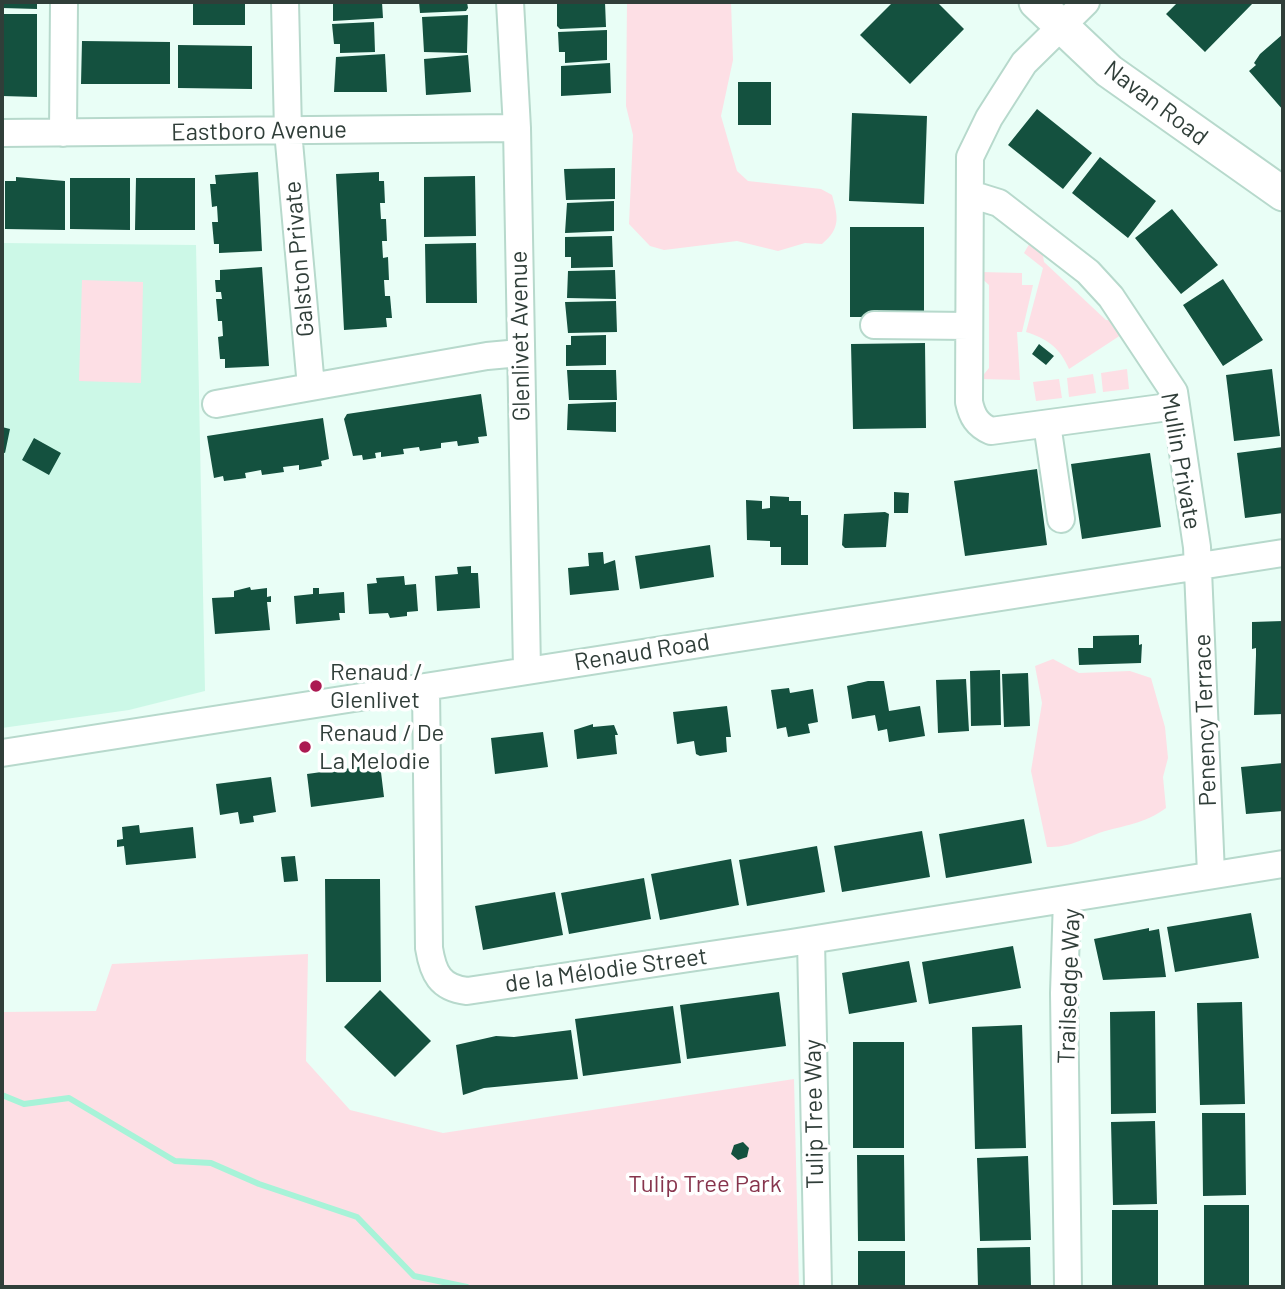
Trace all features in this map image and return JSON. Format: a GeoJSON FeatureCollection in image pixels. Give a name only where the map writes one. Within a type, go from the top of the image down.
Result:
{"type":"FeatureCollection","features":[{"type":"Feature","properties":{"kind":"main road","name":"Navan Road"},"geometry":{"type":"LineString","coordinates":[[1036,2],[1109,71],[1283,194]]}},
{"type":"Feature","properties":{"kind":"street"},"geometry":{"type":"LineString","coordinates":[[63,133],[64,2]]}},
{"type":"Feature","properties":{"kind":"street","name":"Galston Private"},"geometry":{"type":"LineString","coordinates":[[285,2],[288,131],[311,387]]}},
{"type":"Feature","properties":{"kind":"street","name":"Glenlivet Avenue"},"geometry":{"type":"LineString","coordinates":[[510,2],[517,128],[527,670]]}},
{"type":"Feature","properties":{"kind":"street"},"geometry":{"type":"LineString","coordinates":[[1086,2],[1060,24],[1024,63],[977,139],[970,157],[969,402],[972,416],[982,428],[991,431],[1176,406]]}},
{"type":"Feature","properties":{"kind":"street","name":"Eastboro Avenue"},"geometry":{"type":"LineString","coordinates":[[2,133],[517,128]]}},
{"type":"Feature","properties":{"kind":"street","name":"Mullin Private"},"geometry":{"type":"LineString","coordinates":[[970,194],[999,203],[1088,272],[1111,297],[1174,392],[1198,566]]}},
{"type":"Feature","properties":{"kind":"street"},"geometry":{"type":"LineString","coordinates":[[874,325],[970,326]]}},
{"type":"Feature","properties":{"kind":"street"},"geometry":{"type":"LineString","coordinates":[[216,404],[487,356],[520,353]]}},
{"type":"Feature","properties":{"kind":"street"},"geometry":{"type":"LineString","coordinates":[[1047,424],[1061,519]]}},
{"type":"Feature","properties":{"kind":"street","name":"Renaud Road"},"geometry":{"type":"LineString","coordinates":[[2,753],[1283,553]]}},
{"type":"Feature","properties":{"kind":"street","name":"Penency Terrace"},"geometry":{"type":"LineString","coordinates":[[1198,566],[1211,874]]}},
{"type":"Feature","properties":{"kind":"street","name":"de la Mélodie Street"},"geometry":{"type":"LineString","coordinates":[[426,687],[429,948],[432,969],[442,983],[467,991],[1068,899]]}},
{"type":"Feature","properties":{"kind":"street","name":"Trailsedge Way"},"geometry":{"type":"LineString","coordinates":[[1068,1287],[1064,993],[1068,899],[1283,864]]}},
{"type":"Feature","properties":{"kind":"street","name":"Tulip Tree Way"},"geometry":{"type":"LineString","coordinates":[[811,940],[818,1287]]}},
{"type":"Feature","properties":{"kind":"shaded area"},"geometry":{"type":"Polygon","coordinates":[[[2,243],[196,245],[205,691],[129,710],[2,728],[2,243]]]}},
{"type":"Feature","properties":{"kind":"green space"},"geometry":{"type":"Polygon","coordinates":[[[627,2],[731,2],[733,60],[721,116],[737,171],[748,181],[821,189],[832,195],[836,210],[835,227],[822,244],[805,243],[778,251],[737,241],[664,250],[650,246],[629,224],[633,135],[626,106],[627,2]]]}},
{"type":"Feature","properties":{"kind":"green space"},"geometry":{"type":"Polygon","coordinates":[[[1031,241],[1042,250],[1044,262],[1106,320],[1117,321],[1124,333],[1069,369],[1062,355],[1052,345],[1026,332],[1043,268],[1024,253],[1031,241]]]}},
{"type":"Feature","properties":{"kind":"green space"},"geometry":{"type":"Polygon","coordinates":[[[981,272],[1022,273],[1022,285],[1033,285],[1022,332],[1017,332],[1020,380],[980,379],[989,368],[989,285],[980,277],[981,272]]]}},
{"type":"Feature","properties":{"kind":"green space"},"geometry":{"type":"Polygon","coordinates":[[[82,280],[143,282],[141,383],[79,381],[82,280]]]}},
{"type":"Feature","properties":{"kind":"green space"},"geometry":{"type":"Polygon","coordinates":[[[1127,369],[1129,389],[1103,392],[1101,373],[1127,369]]]}},
{"type":"Feature","properties":{"kind":"green space"},"geometry":{"type":"Polygon","coordinates":[[[1093,374],[1096,393],[1069,397],[1067,378],[1093,374]]]}},
{"type":"Feature","properties":{"kind":"green space"},"geometry":{"type":"Polygon","coordinates":[[[1059,379],[1062,398],[1036,401],[1033,382],[1059,379]]]}},
{"type":"Feature","properties":{"kind":"green space"},"geometry":{"type":"Polygon","coordinates":[[[1053,659],[1079,673],[1130,671],[1151,678],[1165,727],[1168,758],[1163,777],[1166,808],[1142,821],[1068,845],[1047,847],[1031,771],[1042,703],[1035,666],[1053,659]]]}},
{"type":"Feature","properties":{"kind":"green space","name":"Tulip Tree Park"},"geometry":{"type":"Polygon","coordinates":[[[308,954],[306,1061],[350,1110],[443,1133],[794,1079],[799,1287],[2,1287],[2,1012],[96,1011],[112,964],[308,954]]]}},
{"type":"Feature","properties":{"kind":"building"},"geometry":{"type":"Polygon","coordinates":[[[2,2],[37,2],[37,9],[2,8],[2,2]]]}},
{"type":"Feature","properties":{"kind":"building"},"geometry":{"type":"Polygon","coordinates":[[[193,2],[245,2],[245,25],[193,25],[193,2]]]}},
{"type":"Feature","properties":{"kind":"building"},"geometry":{"type":"Polygon","coordinates":[[[333,2],[382,2],[383,18],[333,21],[333,2]]]}},
{"type":"Feature","properties":{"kind":"building"},"geometry":{"type":"Polygon","coordinates":[[[419,2],[467,2],[468,8],[466,11],[420,13],[419,2]]]}},
{"type":"Feature","properties":{"kind":"building"},"geometry":{"type":"Polygon","coordinates":[[[557,2],[605,2],[606,27],[560,29],[557,26],[557,2]]]}},
{"type":"Feature","properties":{"kind":"building"},"geometry":{"type":"Polygon","coordinates":[[[893,2],[937,2],[964,29],[910,84],[860,35],[893,2]]]}},
{"type":"Feature","properties":{"kind":"building"},"geometry":{"type":"Polygon","coordinates":[[[1178,2],[1254,2],[1205,52],[1166,14],[1178,2]]]}},
{"type":"Feature","properties":{"kind":"building"},"geometry":{"type":"Polygon","coordinates":[[[2,14],[37,14],[37,97],[2,96],[2,14]]]}},
{"type":"Feature","properties":{"kind":"building"},"geometry":{"type":"Polygon","coordinates":[[[468,15],[467,53],[424,52],[422,17],[468,15]]]}},
{"type":"Feature","properties":{"kind":"building"},"geometry":{"type":"Polygon","coordinates":[[[374,22],[375,52],[340,53],[340,44],[334,44],[332,24],[374,22]]]}},
{"type":"Feature","properties":{"kind":"building"},"geometry":{"type":"Polygon","coordinates":[[[607,30],[607,60],[565,63],[565,52],[559,52],[558,32],[607,30]]]}},
{"type":"Feature","properties":{"kind":"building"},"geometry":{"type":"Polygon","coordinates":[[[1283,34],[1283,110],[1249,71],[1256,65],[1254,63],[1260,54],[1283,34]]]}},
{"type":"Feature","properties":{"kind":"building"},"geometry":{"type":"Polygon","coordinates":[[[82,41],[170,42],[170,84],[81,84],[82,41]]]}},
{"type":"Feature","properties":{"kind":"building"},"geometry":{"type":"Polygon","coordinates":[[[178,45],[252,46],[252,89],[178,88],[178,45]]]}},
{"type":"Feature","properties":{"kind":"building"},"geometry":{"type":"Polygon","coordinates":[[[385,54],[387,92],[334,92],[336,57],[385,54]]]}},
{"type":"Feature","properties":{"kind":"building"},"geometry":{"type":"Polygon","coordinates":[[[468,55],[471,92],[426,95],[424,59],[468,55]]]}},
{"type":"Feature","properties":{"kind":"building"},"geometry":{"type":"Polygon","coordinates":[[[610,63],[611,93],[561,96],[561,66],[610,63]]]}},
{"type":"Feature","properties":{"kind":"building"},"geometry":{"type":"Polygon","coordinates":[[[738,82],[771,82],[771,125],[738,125],[738,82]]]}},
{"type":"Feature","properties":{"kind":"building"},"geometry":{"type":"Polygon","coordinates":[[[1037,109],[1092,153],[1063,189],[1008,145],[1037,109]]]}},
{"type":"Feature","properties":{"kind":"building"},"geometry":{"type":"Polygon","coordinates":[[[852,113],[927,116],[924,204],[849,201],[852,113]]]}},
{"type":"Feature","properties":{"kind":"building"},"geometry":{"type":"Polygon","coordinates":[[[1100,157],[1156,201],[1128,238],[1072,193],[1100,157]]]}},
{"type":"Feature","properties":{"kind":"building"},"geometry":{"type":"Polygon","coordinates":[[[615,168],[615,199],[566,200],[564,169],[615,168]]]}},
{"type":"Feature","properties":{"kind":"building"},"geometry":{"type":"Polygon","coordinates":[[[258,172],[262,251],[219,253],[219,244],[214,244],[212,222],[218,222],[217,206],[212,207],[210,184],[216,184],[215,175],[258,172]]]}},
{"type":"Feature","properties":{"kind":"building"},"geometry":{"type":"Polygon","coordinates":[[[379,172],[379,181],[384,181],[385,203],[380,203],[381,219],[386,219],[387,241],[382,241],[383,258],[388,257],[389,280],[384,280],[385,296],[390,296],[392,318],[386,318],[387,327],[344,330],[336,174],[379,172]]]}},
{"type":"Feature","properties":{"kind":"building"},"geometry":{"type":"Polygon","coordinates":[[[475,176],[476,236],[424,237],[424,177],[475,176]]]}},
{"type":"Feature","properties":{"kind":"building"},"geometry":{"type":"Polygon","coordinates":[[[16,177],[65,181],[65,230],[5,229],[5,181],[16,181],[16,177]]]}},
{"type":"Feature","properties":{"kind":"building"},"geometry":{"type":"Polygon","coordinates":[[[70,178],[130,178],[130,230],[70,229],[70,178]]]}},
{"type":"Feature","properties":{"kind":"building"},"geometry":{"type":"Polygon","coordinates":[[[136,178],[195,178],[195,230],[135,230],[136,178]]]}},
{"type":"Feature","properties":{"kind":"building"},"geometry":{"type":"Polygon","coordinates":[[[614,201],[614,231],[565,233],[567,203],[614,201]]]}},
{"type":"Feature","properties":{"kind":"building"},"geometry":{"type":"Polygon","coordinates":[[[1172,209],[1218,265],[1181,294],[1135,238],[1172,209]]]}},
{"type":"Feature","properties":{"kind":"building"},"geometry":{"type":"Polygon","coordinates":[[[850,227],[924,227],[924,317],[850,317],[850,227]]]}},
{"type":"Feature","properties":{"kind":"building"},"geometry":{"type":"Polygon","coordinates":[[[612,236],[613,267],[571,268],[571,257],[565,257],[565,237],[612,236]]]}},
{"type":"Feature","properties":{"kind":"building"},"geometry":{"type":"Polygon","coordinates":[[[476,243],[477,303],[426,303],[425,244],[476,243]]]}},
{"type":"Feature","properties":{"kind":"building"},"geometry":{"type":"Polygon","coordinates":[[[262,267],[269,366],[225,368],[225,359],[220,359],[218,337],[223,336],[222,321],[218,321],[216,299],[222,299],[221,292],[216,292],[215,280],[220,280],[220,270],[262,267]]]}},
{"type":"Feature","properties":{"kind":"building"},"geometry":{"type":"Polygon","coordinates":[[[615,270],[616,299],[567,298],[568,271],[615,270]]]}},
{"type":"Feature","properties":{"kind":"building"},"geometry":{"type":"Polygon","coordinates":[[[1223,279],[1263,340],[1223,366],[1183,305],[1223,279]]]}},
{"type":"Feature","properties":{"kind":"building"},"geometry":{"type":"Polygon","coordinates":[[[616,301],[617,332],[568,333],[565,302],[616,301]]]}},
{"type":"Feature","properties":{"kind":"building"},"geometry":{"type":"Polygon","coordinates":[[[606,335],[606,365],[566,366],[566,345],[571,345],[571,336],[606,335]]]}},
{"type":"Feature","properties":{"kind":"building"},"geometry":{"type":"Polygon","coordinates":[[[925,343],[926,428],[853,429],[851,344],[925,343]]]}},
{"type":"Feature","properties":{"kind":"building"},"geometry":{"type":"Polygon","coordinates":[[[1039,344],[1054,356],[1046,365],[1032,354],[1039,344]]]}},
{"type":"Feature","properties":{"kind":"building"},"geometry":{"type":"Polygon","coordinates":[[[1272,369],[1280,436],[1234,441],[1226,375],[1272,369]]]}},
{"type":"Feature","properties":{"kind":"building"},"geometry":{"type":"Polygon","coordinates":[[[567,370],[616,370],[617,400],[569,400],[567,370]]]}},
{"type":"Feature","properties":{"kind":"building"},"geometry":{"type":"Polygon","coordinates":[[[481,394],[487,436],[478,437],[479,443],[458,446],[457,441],[441,443],[441,448],[420,451],[419,447],[403,449],[404,454],[381,457],[381,452],[375,453],[376,458],[363,460],[362,455],[353,456],[344,419],[347,414],[481,394]]]}},
{"type":"Feature","properties":{"kind":"building"},"geometry":{"type":"Polygon","coordinates":[[[616,402],[616,432],[567,430],[568,404],[616,402]]]}},
{"type":"Feature","properties":{"kind":"building"},"geometry":{"type":"Polygon","coordinates":[[[323,418],[329,459],[321,461],[322,466],[299,470],[299,465],[283,467],[284,472],[262,475],[261,470],[245,473],[246,478],[224,481],[223,476],[214,478],[207,436],[323,418]]]}},
{"type":"Feature","properties":{"kind":"building"},"geometry":{"type":"Polygon","coordinates":[[[2,427],[10,429],[5,453],[2,452],[2,427]]]}},
{"type":"Feature","properties":{"kind":"building"},"geometry":{"type":"Polygon","coordinates":[[[34,438],[61,453],[49,475],[22,460],[34,438]]]}},
{"type":"Feature","properties":{"kind":"building"},"geometry":{"type":"Polygon","coordinates":[[[1283,447],[1283,513],[1245,518],[1237,453],[1283,447]]]}},
{"type":"Feature","properties":{"kind":"building"},"geometry":{"type":"Polygon","coordinates":[[[1150,453],[1161,527],[1082,539],[1071,464],[1150,453]]]}},
{"type":"Feature","properties":{"kind":"building"},"geometry":{"type":"Polygon","coordinates":[[[1037,469],[1047,545],[965,556],[954,481],[1037,469]]]}},
{"type":"Feature","properties":{"kind":"building"},"geometry":{"type":"Polygon","coordinates":[[[894,492],[909,493],[908,513],[894,513],[894,492]]]}},
{"type":"Feature","properties":{"kind":"building"},"geometry":{"type":"Polygon","coordinates":[[[770,496],[801,501],[801,515],[808,515],[808,565],[781,565],[781,547],[770,547],[770,541],[747,540],[746,500],[762,501],[762,509],[770,508],[770,496]]]}},
{"type":"Feature","properties":{"kind":"building"},"geometry":{"type":"Polygon","coordinates":[[[844,514],[889,514],[886,547],[845,548],[842,545],[844,514]]]}},
{"type":"Feature","properties":{"kind":"building"},"geometry":{"type":"Polygon","coordinates":[[[710,545],[714,577],[640,589],[635,556],[710,545]]]}},
{"type":"Feature","properties":{"kind":"building"},"geometry":{"type":"Polygon","coordinates":[[[603,552],[604,564],[615,560],[619,590],[570,595],[568,568],[589,566],[588,553],[603,552]]]}},
{"type":"Feature","properties":{"kind":"building"},"geometry":{"type":"Polygon","coordinates":[[[471,566],[471,573],[478,573],[480,608],[437,611],[435,576],[458,574],[457,567],[471,566]]]}},
{"type":"Feature","properties":{"kind":"building"},"geometry":{"type":"Polygon","coordinates":[[[404,576],[405,585],[416,584],[418,611],[407,612],[407,616],[390,618],[388,613],[369,614],[367,584],[377,583],[376,578],[404,576]]]}},
{"type":"Feature","properties":{"kind":"building"},"geometry":{"type":"Polygon","coordinates":[[[250,587],[251,590],[267,588],[267,597],[271,596],[271,602],[267,602],[270,630],[215,634],[212,598],[234,597],[234,591],[250,587]]]}},
{"type":"Feature","properties":{"kind":"building"},"geometry":{"type":"Polygon","coordinates":[[[313,588],[319,588],[319,594],[344,592],[345,613],[339,613],[340,620],[296,624],[294,596],[313,594],[313,588]]]}},
{"type":"Feature","properties":{"kind":"building"},"geometry":{"type":"Polygon","coordinates":[[[1283,621],[1283,714],[1254,715],[1256,648],[1252,649],[1252,622],[1283,621]]]}},
{"type":"Feature","properties":{"kind":"building"},"geometry":{"type":"Polygon","coordinates":[[[1139,635],[1139,645],[1142,644],[1141,663],[1079,665],[1078,648],[1093,648],[1093,636],[1139,635]]]}},
{"type":"Feature","properties":{"kind":"building"},"geometry":{"type":"Polygon","coordinates":[[[1000,670],[1001,725],[971,726],[970,671],[1000,670]]]}},
{"type":"Feature","properties":{"kind":"building"},"geometry":{"type":"Polygon","coordinates":[[[1028,673],[1030,726],[1004,727],[1002,674],[1028,673]]]}},
{"type":"Feature","properties":{"kind":"building"},"geometry":{"type":"Polygon","coordinates":[[[966,679],[969,731],[938,733],[936,680],[966,679]]]}},
{"type":"Feature","properties":{"kind":"building"},"geometry":{"type":"Polygon","coordinates":[[[868,681],[884,681],[889,711],[920,706],[925,736],[889,742],[887,729],[878,731],[875,715],[852,719],[847,686],[868,681]]]}},
{"type":"Feature","properties":{"kind":"building"},"geometry":{"type":"Polygon","coordinates":[[[789,688],[790,693],[813,689],[818,722],[808,724],[810,733],[788,737],[786,727],[777,729],[771,690],[789,688]]]}},
{"type":"Feature","properties":{"kind":"building"},"geometry":{"type":"Polygon","coordinates":[[[727,706],[731,737],[726,737],[727,752],[700,756],[696,754],[694,741],[677,744],[673,712],[727,706]]]}},
{"type":"Feature","properties":{"kind":"building"},"geometry":{"type":"Polygon","coordinates":[[[593,724],[593,727],[614,725],[618,735],[615,735],[617,754],[577,759],[574,730],[593,724]]]}},
{"type":"Feature","properties":{"kind":"building"},"geometry":{"type":"Polygon","coordinates":[[[543,732],[548,767],[495,774],[491,738],[543,732]]]}},
{"type":"Feature","properties":{"kind":"building"},"geometry":{"type":"Polygon","coordinates":[[[1283,763],[1283,811],[1246,814],[1241,767],[1283,763]]]}},
{"type":"Feature","properties":{"kind":"building"},"geometry":{"type":"Polygon","coordinates":[[[380,764],[384,797],[311,807],[307,774],[380,764]]]}},
{"type":"Feature","properties":{"kind":"building"},"geometry":{"type":"Polygon","coordinates":[[[271,777],[276,812],[253,816],[254,822],[240,824],[238,812],[220,815],[216,784],[271,777]]]}},
{"type":"Feature","properties":{"kind":"building"},"geometry":{"type":"Polygon","coordinates":[[[1024,819],[1032,863],[946,878],[939,834],[1024,819]]]}},
{"type":"Feature","properties":{"kind":"building"},"geometry":{"type":"Polygon","coordinates":[[[139,825],[140,833],[193,827],[196,858],[126,865],[124,846],[117,847],[117,840],[123,839],[122,827],[139,825]]]}},
{"type":"Feature","properties":{"kind":"building"},"geometry":{"type":"Polygon","coordinates":[[[922,831],[930,877],[842,892],[834,846],[922,831]]]}},
{"type":"Feature","properties":{"kind":"building"},"geometry":{"type":"Polygon","coordinates":[[[817,846],[825,892],[747,906],[739,860],[817,846]]]}},
{"type":"Feature","properties":{"kind":"building"},"geometry":{"type":"Polygon","coordinates":[[[295,856],[298,881],[284,882],[281,857],[295,856]]]}},
{"type":"Feature","properties":{"kind":"building"},"geometry":{"type":"Polygon","coordinates":[[[731,859],[739,905],[660,920],[651,874],[731,859]]]}},
{"type":"Feature","properties":{"kind":"building"},"geometry":{"type":"Polygon","coordinates":[[[644,878],[651,919],[569,934],[561,893],[644,878]]]}},
{"type":"Feature","properties":{"kind":"building"},"geometry":{"type":"Polygon","coordinates":[[[325,879],[380,879],[381,982],[326,982],[325,879]]]}},
{"type":"Feature","properties":{"kind":"building"},"geometry":{"type":"Polygon","coordinates":[[[555,892],[563,935],[483,950],[475,906],[555,892]]]}},
{"type":"Feature","properties":{"kind":"building"},"geometry":{"type":"Polygon","coordinates":[[[1251,913],[1259,958],[1175,972],[1167,927],[1251,913]]]}},
{"type":"Feature","properties":{"kind":"building"},"geometry":{"type":"Polygon","coordinates":[[[1149,928],[1149,931],[1159,929],[1166,977],[1103,980],[1094,939],[1149,928]]]}},
{"type":"Feature","properties":{"kind":"building"},"geometry":{"type":"Polygon","coordinates":[[[1013,946],[1021,988],[929,1004],[922,962],[1013,946]]]}},
{"type":"Feature","properties":{"kind":"building"},"geometry":{"type":"Polygon","coordinates":[[[909,961],[917,1002],[849,1014],[842,973],[909,961]]]}},
{"type":"Feature","properties":{"kind":"building"},"geometry":{"type":"Polygon","coordinates":[[[380,990],[431,1041],[395,1077],[344,1027],[380,990]]]}},
{"type":"Feature","properties":{"kind":"building"},"geometry":{"type":"Polygon","coordinates":[[[779,992],[786,1046],[687,1059],[680,1005],[779,992]]]}},
{"type":"Feature","properties":{"kind":"building"},"geometry":{"type":"Polygon","coordinates":[[[1242,1002],[1245,1104],[1200,1105],[1197,1003],[1242,1002]]]}},
{"type":"Feature","properties":{"kind":"building"},"geometry":{"type":"Polygon","coordinates":[[[673,1006],[681,1063],[583,1076],[575,1019],[673,1006]]]}},
{"type":"Feature","properties":{"kind":"building"},"geometry":{"type":"Polygon","coordinates":[[[1155,1011],[1156,1113],[1111,1114],[1110,1012],[1155,1011]]]}},
{"type":"Feature","properties":{"kind":"building"},"geometry":{"type":"Polygon","coordinates":[[[1022,1025],[1026,1148],[975,1149],[972,1027],[1022,1025]]]}},
{"type":"Feature","properties":{"kind":"building"},"geometry":{"type":"Polygon","coordinates":[[[571,1030],[578,1079],[484,1088],[463,1095],[456,1045],[496,1036],[514,1037],[571,1030]]]}},
{"type":"Feature","properties":{"kind":"building"},"geometry":{"type":"Polygon","coordinates":[[[853,1042],[904,1042],[904,1148],[853,1148],[853,1042]]]}},
{"type":"Feature","properties":{"kind":"building"},"geometry":{"type":"Polygon","coordinates":[[[1202,1113],[1245,1113],[1246,1195],[1203,1196],[1202,1113]]]}},
{"type":"Feature","properties":{"kind":"building"},"geometry":{"type":"Polygon","coordinates":[[[1155,1121],[1157,1204],[1113,1205],[1111,1122],[1155,1121]]]}},
{"type":"Feature","properties":{"kind":"building"},"geometry":{"type":"Polygon","coordinates":[[[743,1142],[749,1148],[747,1157],[738,1160],[731,1154],[734,1145],[743,1142]]]}},
{"type":"Feature","properties":{"kind":"building"},"geometry":{"type":"Polygon","coordinates":[[[857,1155],[904,1155],[905,1241],[858,1241],[857,1155]]]}},
{"type":"Feature","properties":{"kind":"building"},"geometry":{"type":"Polygon","coordinates":[[[1028,1156],[1031,1240],[980,1241],[977,1158],[1028,1156]]]}},
{"type":"Feature","properties":{"kind":"building"},"geometry":{"type":"Polygon","coordinates":[[[1204,1205],[1249,1205],[1249,1287],[1204,1287],[1204,1205]]]}},
{"type":"Feature","properties":{"kind":"building"},"geometry":{"type":"Polygon","coordinates":[[[1112,1210],[1158,1210],[1158,1287],[1112,1287],[1112,1210]]]}},
{"type":"Feature","properties":{"kind":"building"},"geometry":{"type":"Polygon","coordinates":[[[1030,1247],[1031,1287],[978,1287],[977,1248],[1030,1247]]]}},
{"type":"Feature","properties":{"kind":"building"},"geometry":{"type":"Polygon","coordinates":[[[858,1251],[905,1251],[905,1287],[858,1287],[858,1251]]]}},
{"type":"Feature","properties":{"kind":"waterway"},"geometry":{"type":"LineString","coordinates":[[2,1095],[24,1104],[69,1098],[175,1161],[211,1163],[259,1184],[357,1217],[414,1276],[467,1287]]}},
{"type":"Feature","properties":{"kind":"place","name":"Renaud / Glenlivet"},"geometry":{"type":"Point","coordinates":[316,686]}},
{"type":"Feature","properties":{"kind":"place","name":"Renaud / De La Melodie"},"geometry":{"type":"Point","coordinates":[305,747]}}]}
